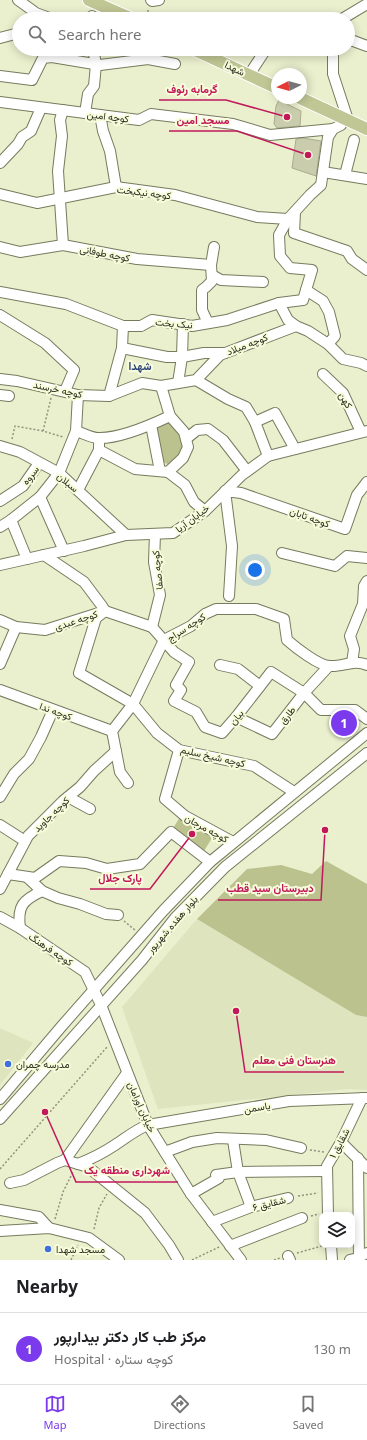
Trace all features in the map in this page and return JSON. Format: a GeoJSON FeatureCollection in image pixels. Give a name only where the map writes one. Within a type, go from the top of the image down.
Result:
{"type":"FeatureCollection","features":[{"type":"Feature","properties":{"kind":"main road"},"geometry":{"type":"LineString","coordinates":[[89,0],[116,12]]}},
{"type":"Feature","properties":{"kind":"main road","name":"شهدا"},"geometry":{"type":"LineString","coordinates":[[216,56],[249,75],[271,85]]}},
{"type":"Feature","properties":{"kind":"main road"},"geometry":{"type":"LineString","coordinates":[[307,103],[341,125],[367,129]]}},
{"type":"Feature","properties":{"kind":"street"},"geometry":{"type":"LineString","coordinates":[[18,0],[35,12]]}},
{"type":"Feature","properties":{"kind":"street"},"geometry":{"type":"LineString","coordinates":[[354,12],[367,4]]}},
{"type":"Feature","properties":{"kind":"street"},"geometry":{"type":"LineString","coordinates":[[0,38],[12,35]]}},
{"type":"Feature","properties":{"kind":"street"},"geometry":{"type":"LineString","coordinates":[[355,42],[367,46]]}},
{"type":"Feature","properties":{"kind":"street"},"geometry":{"type":"LineString","coordinates":[[85,113],[88,94],[94,86],[96,64],[94,56]]}},
{"type":"Feature","properties":{"kind":"street"},"geometry":{"type":"LineString","coordinates":[[249,75],[261,56]]}},
{"type":"Feature","properties":{"kind":"street"},"geometry":{"type":"LineString","coordinates":[[328,344],[334,336],[328,312],[323,301],[304,295],[312,270],[290,268],[280,256],[280,235],[291,215],[321,185],[328,137],[341,125],[333,74],[333,56]]}},
{"type":"Feature","properties":{"kind":"street"},"geometry":{"type":"LineString","coordinates":[[0,76],[32,80],[43,58],[52,57],[100,65],[148,59],[175,64]]}},
{"type":"Feature","properties":{"kind":"street","name":"کوچه امین"},"geometry":{"type":"LineString","coordinates":[[0,102],[139,120],[151,114],[233,124],[270,135],[341,125]]}},
{"type":"Feature","properties":{"kind":"street"},"geometry":{"type":"LineString","coordinates":[[0,164],[18,144],[22,136],[31,131],[41,108]]}},
{"type":"Feature","properties":{"kind":"street"},"geometry":{"type":"LineString","coordinates":[[63,110],[60,120],[62,136],[58,171],[63,245]]}},
{"type":"Feature","properties":{"kind":"street"},"geometry":{"type":"LineString","coordinates":[[100,115],[103,131],[110,150],[116,187]]}},
{"type":"Feature","properties":{"kind":"street"},"geometry":{"type":"LineString","coordinates":[[345,175],[354,140]]}},
{"type":"Feature","properties":{"kind":"street"},"geometry":{"type":"LineString","coordinates":[[323,172],[367,179]]}},
{"type":"Feature","properties":{"kind":"street","name":"کوچه نیکبخت"},"geometry":{"type":"LineString","coordinates":[[0,194],[37,203],[116,187],[175,195],[258,217],[291,215]]}},
{"type":"Feature","properties":{"kind":"street"},"geometry":{"type":"LineString","coordinates":[[291,215],[294,233],[347,251],[352,259],[367,270]]}},
{"type":"Feature","properties":{"kind":"street","name":"کوچه طوفانی"},"geometry":{"type":"LineString","coordinates":[[0,247],[20,252],[63,245],[137,259],[211,270],[221,280],[263,282]]}},
{"type":"Feature","properties":{"kind":"street"},"geometry":{"type":"LineString","coordinates":[[208,323],[202,310],[202,290],[212,281],[211,270],[214,247]]}},
{"type":"Feature","properties":{"kind":"street","name":"نیک بخت"},"geometry":{"type":"LineString","coordinates":[[0,292],[66,304],[123,326],[141,326],[152,320],[192,326],[227,320],[304,295]]}},
{"type":"Feature","properties":{"kind":"street"},"geometry":{"type":"LineString","coordinates":[[279,303],[288,320],[296,326],[308,331],[328,344],[343,359],[362,363],[367,366]]}},
{"type":"Feature","properties":{"kind":"street"},"geometry":{"type":"LineString","coordinates":[[0,315],[45,343],[74,370],[65,391]]}},
{"type":"Feature","properties":{"kind":"street"},"geometry":{"type":"LineString","coordinates":[[178,383],[182,357],[183,324]]}},
{"type":"Feature","properties":{"kind":"street"},"geometry":{"type":"LineString","coordinates":[[109,396],[122,348],[123,326]]}},
{"type":"Feature","properties":{"kind":"street","name":"کوچه میلاد"},"geometry":{"type":"LineString","coordinates":[[196,380],[220,355],[296,326]]}},
{"type":"Feature","properties":{"kind":"street"},"geometry":{"type":"LineString","coordinates":[[122,348],[167,357],[182,357],[204,353],[226,352]]}},
{"type":"Feature","properties":{"kind":"street","name":"کهن"},"geometry":{"type":"LineString","coordinates":[[323,374],[343,392],[364,431]]}},
{"type":"Feature","properties":{"kind":"street","name":"کوچه خرسند"},"geometry":{"type":"LineString","coordinates":[[0,379],[53,388],[78,395],[109,396],[142,383],[161,386]]}},
{"type":"Feature","properties":{"kind":"street"},"geometry":{"type":"LineString","coordinates":[[164,471],[183,458],[188,447],[184,432],[170,416],[161,386],[196,380],[228,399],[246,407],[255,422],[268,456]]}},
{"type":"Feature","properties":{"kind":"street"},"geometry":{"type":"LineString","coordinates":[[0,527],[11,520],[40,496],[59,473],[74,435],[78,395]]}},
{"type":"Feature","properties":{"kind":"street"},"geometry":{"type":"LineString","coordinates":[[255,422],[275,413],[295,449]]}},
{"type":"Feature","properties":{"kind":"street"},"geometry":{"type":"LineString","coordinates":[[74,435],[99,439],[119,435],[151,425],[170,416]]}},
{"type":"Feature","properties":{"kind":"street"},"geometry":{"type":"LineString","coordinates":[[151,425],[164,471]]}},
{"type":"Feature","properties":{"kind":"street"},"geometry":{"type":"LineString","coordinates":[[186,439],[197,430],[208,429],[223,440],[247,471]]}},
{"type":"Feature","properties":{"kind":"street","name":"خیابان آریا"},"geometry":{"type":"LineString","coordinates":[[0,564],[64,551],[126,535],[173,533],[205,511],[242,474],[268,456],[364,431]]}},
{"type":"Feature","properties":{"kind":"street"},"geometry":{"type":"LineString","coordinates":[[78,490],[98,450],[99,439]]}},
{"type":"Feature","properties":{"kind":"street","name":"سبلان"},"geometry":{"type":"LineString","coordinates":[[0,446],[20,452],[59,473],[126,535]]}},
{"type":"Feature","properties":{"kind":"street"},"geometry":{"type":"LineString","coordinates":[[98,450],[135,469],[164,471],[185,485],[194,502],[205,511]]}},
{"type":"Feature","properties":{"kind":"street","name":"سروه"},"geometry":{"type":"LineString","coordinates":[[1,498],[23,486],[39,463]]}},
{"type":"Feature","properties":{"kind":"street","name":"کوچه تابان"},"geometry":{"type":"LineString","coordinates":[[225,491],[241,493],[345,529],[357,495],[367,482]]}},
{"type":"Feature","properties":{"kind":"street"},"geometry":{"type":"LineString","coordinates":[[225,491],[232,546],[229,596]]}},
{"type":"Feature","properties":{"kind":"street"},"geometry":{"type":"LineString","coordinates":[[40,496],[64,551]]}},
{"type":"Feature","properties":{"kind":"street"},"geometry":{"type":"LineString","coordinates":[[11,520],[27,559]]}},
{"type":"Feature","properties":{"kind":"street","name":"کوچه صفا"},"geometry":{"type":"LineString","coordinates":[[152,627],[160,595],[154,562],[155,534]]}},
{"type":"Feature","properties":{"kind":"street"},"geometry":{"type":"LineString","coordinates":[[282,553],[335,566],[347,556],[367,558]]}},
{"type":"Feature","properties":{"kind":"street"},"geometry":{"type":"LineString","coordinates":[[44,555],[84,582],[105,611]]}},
{"type":"Feature","properties":{"kind":"street"},"geometry":{"type":"LineString","coordinates":[[352,663],[354,649],[350,636],[363,604],[364,586],[367,581]]}},
{"type":"Feature","properties":{"kind":"street","name":"کوچه سراج"},"geometry":{"type":"LineString","coordinates":[[112,731],[132,704],[164,640],[191,626],[205,614],[216,609],[256,610],[284,619],[286,640],[303,654],[328,667]]}},
{"type":"Feature","properties":{"kind":"street","name":"کوچه عبدی"},"geometry":{"type":"LineString","coordinates":[[0,620],[16,627],[45,630],[105,611],[152,627]]}},
{"type":"Feature","properties":{"kind":"street","name":"کوچه شیخ سلیم"},"geometry":{"type":"LineString","coordinates":[[105,611],[96,618],[79,673],[132,704],[157,733],[179,750],[254,766],[294,792]]}},
{"type":"Feature","properties":{"kind":"street"},"geometry":{"type":"LineString","coordinates":[[0,664],[16,627]]}},
{"type":"Feature","properties":{"kind":"street"},"geometry":{"type":"LineString","coordinates":[[152,627],[164,640]]}},
{"type":"Feature","properties":{"kind":"street","name":"بیان"},"geometry":{"type":"LineString","coordinates":[[164,640],[174,652],[189,662],[176,685],[181,690],[174,701],[196,712],[205,727],[222,733],[271,672],[304,693]]}},
{"type":"Feature","properties":{"kind":"street"},"geometry":{"type":"LineString","coordinates":[[328,667],[361,662],[367,665]]}},
{"type":"Feature","properties":{"kind":"street"},"geometry":{"type":"LineString","coordinates":[[220,665],[238,669],[260,686]]}},
{"type":"Feature","properties":{"kind":"street","name":"طارق"},"geometry":{"type":"LineString","coordinates":[[236,717],[272,734],[304,693],[328,667]]}},
{"type":"Feature","properties":{"kind":"street","name":"کوچه ندا"},"geometry":{"type":"LineString","coordinates":[[0,690],[112,731]]}},
{"type":"Feature","properties":{"kind":"street"},"geometry":{"type":"LineString","coordinates":[[304,693],[321,710],[355,710],[367,719]]}},
{"type":"Feature","properties":{"kind":"street"},"geometry":{"type":"LineString","coordinates":[[0,797],[14,774],[29,759],[42,737],[54,710]]}},
{"type":"Feature","properties":{"kind":"street"},"geometry":{"type":"LineString","coordinates":[[112,731],[120,772],[128,783]]}},
{"type":"Feature","properties":{"kind":"street","name":"بلوار هفده شهریور"},"geometry":{"type":"LineString","coordinates":[[0,1099],[141,935],[210,862],[367,733]]}},
{"type":"Feature","properties":{"kind":"street","name":"کوچه مرجان"},"geometry":{"type":"LineString","coordinates":[[179,750],[165,799],[185,816],[233,842]]}},
{"type":"Feature","properties":{"kind":"street","name":"کوچه جاوید"},"geometry":{"type":"LineString","coordinates":[[0,889],[28,836],[116,751]]}},
{"type":"Feature","properties":{"kind":"street","name":"بلوار هفده شهریور"},"geometry":{"type":"LineString","coordinates":[[0,1119],[142,960],[175,918],[225,868],[367,752]]}},
{"type":"Feature","properties":{"kind":"street"},"geometry":{"type":"LineString","coordinates":[[68,797],[90,809]]}},
{"type":"Feature","properties":{"kind":"street"},"geometry":{"type":"LineString","coordinates":[[0,825],[25,841]]}},
{"type":"Feature","properties":{"kind":"street"},"geometry":{"type":"LineString","coordinates":[[8,874],[35,878],[59,861],[86,864],[107,869],[140,864],[171,832],[210,862]]}},
{"type":"Feature","properties":{"kind":"street"},"geometry":{"type":"LineString","coordinates":[[27,877],[42,890],[58,898],[80,904],[106,914],[118,915]]}},
{"type":"Feature","properties":{"kind":"street"},"geometry":{"type":"LineString","coordinates":[[20,928],[18,915],[21,905],[29,897],[42,890]]}},
{"type":"Feature","properties":{"kind":"street","name":"کوچه فرهنگ"},"geometry":{"type":"LineString","coordinates":[[0,917],[20,928],[85,972],[101,1005]]}},
{"type":"Feature","properties":{"kind":"street","name":"خیابان اورامان"},"geometry":{"type":"LineString","coordinates":[[101,1005],[148,1125],[192,1194],[240,1260]]}},
{"type":"Feature","properties":{"kind":"street"},"geometry":{"type":"LineString","coordinates":[[10,1183],[24,1180],[65,1160],[127,1073]]}},
{"type":"Feature","properties":{"kind":"street","name":"یاسمن"},"geometry":{"type":"LineString","coordinates":[[78,1164],[95,1157],[137,1129],[148,1125],[288,1101],[364,1098]]}},
{"type":"Feature","properties":{"kind":"street","name":"شقایق ۱"},"geometry":{"type":"LineString","coordinates":[[328,1212],[327,1166],[364,1098]]}},
{"type":"Feature","properties":{"kind":"street"},"geometry":{"type":"LineString","coordinates":[[165,1152],[192,1142],[217,1138],[234,1140],[266,1140],[300,1148]]}},
{"type":"Feature","properties":{"kind":"street"},"geometry":{"type":"LineString","coordinates":[[234,1140],[238,1172],[250,1207]]}},
{"type":"Feature","properties":{"kind":"street"},"geometry":{"type":"LineString","coordinates":[[341,1142],[367,1168]]}},
{"type":"Feature","properties":{"kind":"street"},"geometry":{"type":"LineString","coordinates":[[358,1158],[359,1258]]}},
{"type":"Feature","properties":{"kind":"street"},"geometry":{"type":"LineString","coordinates":[[65,1160],[88,1167],[145,1212],[169,1244],[178,1260]]}},
{"type":"Feature","properties":{"kind":"street"},"geometry":{"type":"LineString","coordinates":[[192,1194],[219,1178],[216,1175],[238,1172],[327,1171]]}},
{"type":"Feature","properties":{"kind":"street","name":"شقایق ۶"},"geometry":{"type":"LineString","coordinates":[[212,1222],[250,1207],[288,1198]]}},
{"type":"Feature","properties":{"kind":"street"},"geometry":{"type":"LineString","coordinates":[[0,1210],[39,1216],[51,1229]]}},
{"type":"Feature","properties":{"kind":"street"},"geometry":{"type":"LineString","coordinates":[[229,1244],[302,1218]]}},
{"type":"Feature","properties":{"kind":"street"},"geometry":{"type":"LineString","coordinates":[[0,1231],[51,1229],[86,1238],[119,1260]]}},
{"type":"Feature","properties":{"kind":"street"},"geometry":{"type":"LineString","coordinates":[[331,1248],[332,1260]]}},
{"type":"Feature","properties":{"kind":"path"},"geometry":{"type":"LineString","coordinates":[[43,431],[53,388]]}},
{"type":"Feature","properties":{"kind":"path"},"geometry":{"type":"LineString","coordinates":[[10,449],[15,426],[74,435]]}},
{"type":"Feature","properties":{"kind":"path"},"geometry":{"type":"LineString","coordinates":[[118,915],[141,935]]}},
{"type":"Feature","properties":{"kind":"path"},"geometry":{"type":"LineString","coordinates":[[0,1169],[114,1040]]}},
{"type":"Feature","properties":{"kind":"path"},"geometry":{"type":"LineString","coordinates":[[300,1148],[334,1153]]}},
{"type":"Feature","properties":{"kind":"path"},"geometry":{"type":"LineString","coordinates":[[51,1229],[63,1192],[78,1164]]}},
{"type":"Feature","properties":{"kind":"path"},"geometry":{"type":"LineString","coordinates":[[71,1260],[86,1238],[99,1208],[112,1185]]}},
{"type":"Feature","properties":{"kind":"path","name":"شقایق ۶"},"geometry":{"type":"LineString","coordinates":[[288,1198],[328,1191]]}},
{"type":"Feature","properties":{"kind":"path"},"geometry":{"type":"LineString","coordinates":[[302,1218],[319,1215]]}},
{"type":"Feature","properties":{"kind":"path"},"geometry":{"type":"LineString","coordinates":[[192,1260],[229,1244]]}},
{"type":"Feature","properties":{"kind":"path"},"geometry":{"type":"LineString","coordinates":[[274,1260],[289,1258],[319,1247]]}},
{"type":"Feature","properties":{"kind":"shaded area"},"geometry":{"type":"Polygon","coordinates":[[[169,420],[183,440],[184,449],[178,462],[169,465],[160,460],[154,424],[169,420]]]}},
{"type":"Feature","properties":{"kind":"shaded area"},"geometry":{"type":"Polygon","coordinates":[[[180,817],[212,838],[204,851],[172,830],[180,817]]]}},
{"type":"Feature","properties":{"kind":"shaded area"},"geometry":{"type":"Polygon","coordinates":[[[326,861],[367,884],[367,1017],[356,1015],[197,919],[247,869],[281,865],[312,874],[326,861]]]}},
{"type":"Feature","properties":{"kind":"shaded area"},"geometry":{"type":"Polygon","coordinates":[[[197,919],[356,1015],[367,1017],[367,1090],[348,1089],[158,1109],[122,1007],[197,919]]]}},
{"type":"Feature","properties":{"kind":"shaded area","name":"مدرسه چمران"},"geometry":{"type":"Polygon","coordinates":[[[0,1028],[33,1043],[0,1085],[0,1028]]]}},
{"type":"Feature","properties":{"kind":"building"},"geometry":{"type":"Polygon","coordinates":[[[277,104],[287,104],[301,111],[300,126],[277,128],[274,124],[277,104]]]}},
{"type":"Feature","properties":{"kind":"building"},"geometry":{"type":"Polygon","coordinates":[[[303,138],[321,141],[316,176],[292,168],[296,139],[303,138]]]}},
{"type":"Feature","properties":{"kind":"place","name":"گرمابه رئوف"},"geometry":{"type":"Point","coordinates":[287,117]}},
{"type":"Feature","properties":{"kind":"place","name":"مسجد امین"},"geometry":{"type":"Point","coordinates":[308,155]}},
{"type":"Feature","properties":{"kind":"place","name":"مرکز طب کار دکتر بیدارپور"},"geometry":{"type":"Point","coordinates":[344,723]}},
{"type":"Feature","properties":{"kind":"place","name":"دبیرستان سید قطب"},"geometry":{"type":"Point","coordinates":[325,830]}},
{"type":"Feature","properties":{"kind":"place","name":"پارک جلال"},"geometry":{"type":"Point","coordinates":[192,834]}},
{"type":"Feature","properties":{"kind":"place","name":"هنرستان فنی معلم"},"geometry":{"type":"Point","coordinates":[236,1011]}},
{"type":"Feature","properties":{"kind":"place","name":"مدرسه چمران"},"geometry":{"type":"Point","coordinates":[8,1064]}},
{"type":"Feature","properties":{"kind":"place","name":"شهرداری منطقه یک"},"geometry":{"type":"Point","coordinates":[45,1112]}},
{"type":"Feature","properties":{"kind":"place","name":"مسجد شهدا"},"geometry":{"type":"Point","coordinates":[48,1249]}},
{"type":"Feature","properties":{"kind":"district","name":"شهدا"},"geometry":{"type":"Point","coordinates":[140,366]}}]}
